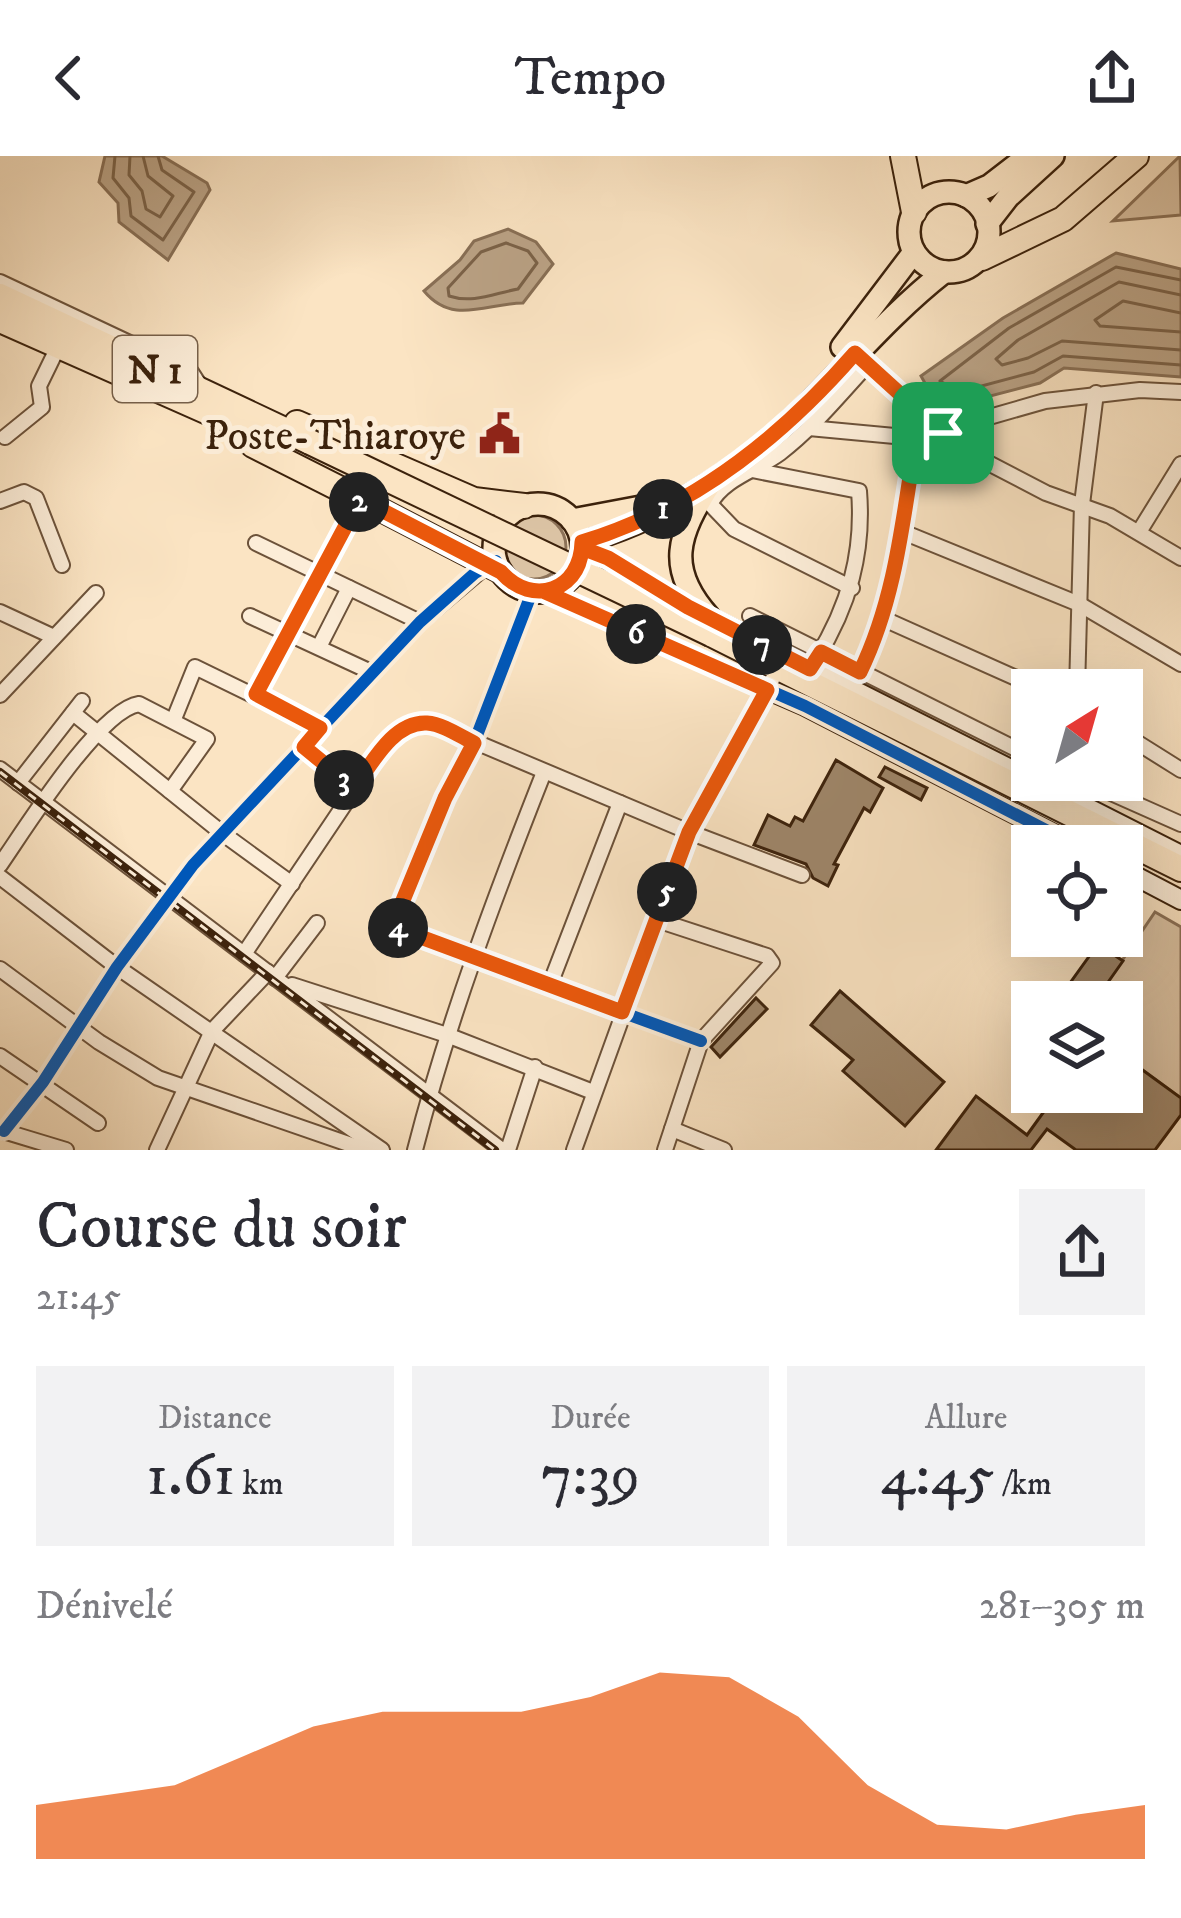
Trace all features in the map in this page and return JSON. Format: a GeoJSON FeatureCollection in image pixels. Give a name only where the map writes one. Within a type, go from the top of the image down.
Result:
{"type":"FeatureCollection","features":[{"type":"Feature","properties":{"kind":"highway"},"geometry":{"type":"LineString","coordinates":[[903,156],[914,212]]}},
{"type":"Feature","properties":{"kind":"highway"},"geometry":{"type":"LineString","coordinates":[[982,259],[1064,219],[1136,156]]}},
{"type":"Feature","properties":{"kind":"highway","name":"N 1"},"geometry":{"type":"LineString","coordinates":[[0,296],[205,393],[230,413]]}},
{"type":"Feature","properties":{"kind":"highway","name":"N 1"},"geometry":{"type":"LineString","coordinates":[[0,320],[230,413],[708,632],[775,673],[1064,825]]}},
{"type":"Feature","properties":{"kind":"highway"},"geometry":{"type":"LineString","coordinates":[[230,413],[253,446],[360,499]]}},
{"type":"Feature","properties":{"kind":"highway"},"geometry":{"type":"LineString","coordinates":[[230,413],[274,413],[474,500],[524,506]]}},
{"type":"Feature","properties":{"kind":"highway","name":"N 1"},"geometry":{"type":"LineString","coordinates":[[775,673],[968,759],[1181,869]]}},
{"type":"Feature","properties":{"kind":"highway"},"geometry":{"type":"LineString","coordinates":[[1143,866],[1181,886]]}},
{"type":"Feature","properties":{"kind":"main road"},"geometry":{"type":"LineString","coordinates":[[966,196],[989,186],[1028,156]]}},
{"type":"Feature","properties":{"kind":"main road"},"geometry":{"type":"LineString","coordinates":[[988,224],[966,196],[931,196],[914,212],[909,239],[927,266],[944,272],[982,259],[988,224],[1008,197],[1053,156]]}},
{"type":"Feature","properties":{"kind":"main road"},"geometry":{"type":"LineString","coordinates":[[572,520],[643,506],[751,438],[830,363],[914,252]]}},
{"type":"Feature","properties":{"kind":"main road"},"geometry":{"type":"LineString","coordinates":[[582,545],[711,483],[779,432],[862,358],[900,306],[944,272]]}},
{"type":"Feature","properties":{"kind":"main road"},"geometry":{"type":"LineString","coordinates":[[708,632],[684,582],[680,545],[711,483]]}},
{"type":"Feature","properties":{"kind":"main road"},"geometry":{"type":"LineString","coordinates":[[360,499],[494,566],[520,589],[538,592],[567,582],[581,561],[582,545],[572,520],[555,508],[524,506],[501,524],[494,542],[494,566]]}},
{"type":"Feature","properties":{"kind":"street"},"geometry":{"type":"LineString","coordinates":[[0,282],[191,372],[205,393]]}},
{"type":"Feature","properties":{"kind":"street"},"geometry":{"type":"LineString","coordinates":[[5,437],[42,407],[39,386],[58,347]]}},
{"type":"Feature","properties":{"kind":"street"},"geometry":{"type":"LineString","coordinates":[[852,588],[734,529],[714,510],[712,498],[809,428],[862,358],[943,433],[994,468],[1082,504],[1181,558]]}},
{"type":"Feature","properties":{"kind":"street"},"geometry":{"type":"LineString","coordinates":[[809,428],[916,438],[1018,407],[1096,393],[1181,392]]}},
{"type":"Feature","properties":{"kind":"street"},"geometry":{"type":"LineString","coordinates":[[1077,669],[1082,504],[1096,393]]}},
{"type":"Feature","properties":{"kind":"street"},"geometry":{"type":"LineString","coordinates":[[860,672],[884,619],[916,438]]}},
{"type":"Feature","properties":{"kind":"street"},"geometry":{"type":"LineString","coordinates":[[1139,532],[1181,464]]}},
{"type":"Feature","properties":{"kind":"street"},"geometry":{"type":"LineString","coordinates":[[752,470],[859,490],[861,537],[852,588],[815,660]]}},
{"type":"Feature","properties":{"kind":"street"},"geometry":{"type":"LineString","coordinates":[[0,501],[25,492],[36,498],[62,565]]}},
{"type":"Feature","properties":{"kind":"street"},"geometry":{"type":"LineString","coordinates":[[256,694],[360,499]]}},
{"type":"Feature","properties":{"kind":"street"},"geometry":{"type":"LineString","coordinates":[[903,532],[1078,604],[1181,664]]}},
{"type":"Feature","properties":{"kind":"street"},"geometry":{"type":"LineString","coordinates":[[256,543],[420,622]]}},
{"type":"Feature","properties":{"kind":"street"},"geometry":{"type":"LineString","coordinates":[[582,545],[608,558],[708,632]]}},
{"type":"Feature","properties":{"kind":"street"},"geometry":{"type":"LineString","coordinates":[[57,1149],[2,1130],[43,1082],[168,896],[370,672],[420,622],[494,566]]}},
{"type":"Feature","properties":{"kind":"street"},"geometry":{"type":"LineString","coordinates":[[319,647],[349,588]]}},
{"type":"Feature","properties":{"kind":"street"},"geometry":{"type":"LineString","coordinates":[[701,1041],[399,929],[396,918],[445,798],[474,743],[538,592],[775,673],[805,706],[1036,825]]}},
{"type":"Feature","properties":{"kind":"street"},"geometry":{"type":"LineString","coordinates":[[2,690],[96,593]]}},
{"type":"Feature","properties":{"kind":"street"},"geometry":{"type":"LineString","coordinates":[[0,612],[54,637]]}},
{"type":"Feature","properties":{"kind":"street"},"geometry":{"type":"LineString","coordinates":[[250,616],[370,672]]}},
{"type":"Feature","properties":{"kind":"street"},"geometry":{"type":"LineString","coordinates":[[750,616],[815,660],[1011,768]]}},
{"type":"Feature","properties":{"kind":"street"},"geometry":{"type":"LineString","coordinates":[[884,619],[1011,676]]}},
{"type":"Feature","properties":{"kind":"street"},"geometry":{"type":"LineString","coordinates":[[574,1150],[689,832],[775,673],[815,660],[860,672],[1011,747]]}},
{"type":"Feature","properties":{"kind":"street"},"geometry":{"type":"LineString","coordinates":[[174,719],[195,667],[320,728]]}},
{"type":"Feature","properties":{"kind":"street"},"geometry":{"type":"LineString","coordinates":[[0,865],[97,732],[127,706],[139,704],[207,739],[170,791]]}},
{"type":"Feature","properties":{"kind":"street"},"geometry":{"type":"LineString","coordinates":[[18,782],[78,707],[97,732],[292,884]]}},
{"type":"Feature","properties":{"kind":"street"},"geometry":{"type":"LineString","coordinates":[[244,954],[386,745],[406,729],[429,723],[802,875]]}},
{"type":"Feature","properties":{"kind":"street"},"geometry":{"type":"LineString","coordinates":[[1143,746],[1181,770]]}},
{"type":"Feature","properties":{"kind":"street"},"geometry":{"type":"LineString","coordinates":[[304,747],[354,788]]}},
{"type":"Feature","properties":{"kind":"street"},"geometry":{"type":"LineString","coordinates":[[0,769],[505,1150],[535,1067]]}},
{"type":"Feature","properties":{"kind":"street"},"geometry":{"type":"LineString","coordinates":[[415,1150],[428,1093],[472,958],[544,772]]}},
{"type":"Feature","properties":{"kind":"street"},"geometry":{"type":"LineString","coordinates":[[1074,801],[1181,855]]}},
{"type":"Feature","properties":{"kind":"street"},"geometry":{"type":"LineString","coordinates":[[1129,801],[1181,824]]}},
{"type":"Feature","properties":{"kind":"street"},"geometry":{"type":"LineString","coordinates":[[549,987],[620,803]]}},
{"type":"Feature","properties":{"kind":"street"},"geometry":{"type":"LineString","coordinates":[[0,877],[116,967],[382,1150]]}},
{"type":"Feature","properties":{"kind":"street"},"geometry":{"type":"LineString","coordinates":[[1143,880],[1181,900]]}},
{"type":"Feature","properties":{"kind":"street"},"geometry":{"type":"LineString","coordinates":[[657,920],[771,959],[770,967],[701,1041],[665,1150]]}},
{"type":"Feature","properties":{"kind":"street"},"geometry":{"type":"LineString","coordinates":[[157,1150],[212,1031],[275,977],[317,923]]}},
{"type":"Feature","properties":{"kind":"street"},"geometry":{"type":"LineString","coordinates":[[0,969],[143,1070],[182,1088],[366,1150]]}},
{"type":"Feature","properties":{"kind":"street"},"geometry":{"type":"LineString","coordinates":[[275,977],[447,1035],[593,1092]]}},
{"type":"Feature","properties":{"kind":"street"},"geometry":{"type":"LineString","coordinates":[[0,1056],[98,1124]]}},
{"type":"Feature","properties":{"kind":"street"},"geometry":{"type":"LineString","coordinates":[[672,1129],[724,1150]]}},
{"type":"Feature","properties":{"kind":"shaded area"},"geometry":{"type":"Polygon","coordinates":[[[1180,156],[1181,215],[1113,221],[1180,156]]]}},
{"type":"Feature","properties":{"kind":"shaded area"},"geometry":{"type":"Polygon","coordinates":[[[534,515],[557,524],[566,547],[557,570],[534,579],[511,570],[502,547],[511,524],[534,515]]]}},
{"type":"Feature","properties":{"kind":"shaded area"},"geometry":{"type":"Polygon","coordinates":[[[1155,912],[1181,927],[1181,1098],[1143,1070],[1143,981],[1108,981],[1124,957],[1143,957],[1143,930],[1155,912]]]}},
{"type":"Feature","properties":{"kind":"water"},"geometry":{"type":"Polygon","coordinates":[[[105,156],[162,156],[207,183],[210,190],[168,260],[119,222],[118,203],[99,182],[105,156]]]}},
{"type":"Feature","properties":{"kind":"water"},"geometry":{"type":"Polygon","coordinates":[[[508,229],[536,242],[553,264],[523,303],[459,310],[435,302],[424,291],[474,241],[508,229]]]}},
{"type":"Feature","properties":{"kind":"water"},"geometry":{"type":"Polygon","coordinates":[[[1116,253],[1181,269],[1181,377],[1064,368],[1040,383],[956,405],[931,394],[921,376],[1003,318],[1116,253]]]}},
{"type":"Feature","properties":{"kind":"building"},"geometry":{"type":"Polygon","coordinates":[[[836,760],[883,788],[870,812],[864,808],[834,864],[838,865],[828,886],[813,878],[806,864],[754,845],[768,815],[790,826],[795,817],[803,821],[836,760]]]}},
{"type":"Feature","properties":{"kind":"building"},"geometry":{"type":"Polygon","coordinates":[[[885,767],[927,788],[921,800],[879,777],[885,767]]]}},
{"type":"Feature","properties":{"kind":"building"},"geometry":{"type":"Polygon","coordinates":[[[1089,957],[1123,961],[1109,981],[1071,981],[1089,957]]]}},
{"type":"Feature","properties":{"kind":"building"},"geometry":{"type":"Polygon","coordinates":[[[840,991],[944,1082],[905,1126],[843,1071],[853,1060],[811,1025],[840,991]]]}},
{"type":"Feature","properties":{"kind":"building"},"geometry":{"type":"Polygon","coordinates":[[[756,998],[767,1009],[720,1057],[711,1047],[756,998]]]}},
{"type":"Feature","properties":{"kind":"building"},"geometry":{"type":"Polygon","coordinates":[[[1143,1070],[1181,1098],[1181,1115],[1155,1150],[1076,1150],[1047,1129],[1031,1150],[936,1150],[976,1096],[1027,1135],[1043,1113],[1143,1113],[1143,1070]]]}},
{"type":"Feature","properties":{"kind":"railway"},"geometry":{"type":"LineString","coordinates":[[0,772],[495,1150]]}},
{"type":"Feature","properties":{"kind":"cycle path"},"geometry":{"type":"LineString","coordinates":[[4,1131],[193,865],[420,622],[475,573],[496,561]]}},
{"type":"Feature","properties":{"kind":"cycle path"},"geometry":{"type":"LineString","coordinates":[[532,592],[396,924],[404,933],[701,1041]]}},
{"type":"Feature","properties":{"kind":"cycle path"},"geometry":{"type":"LineString","coordinates":[[545,592],[805,706],[1036,825]]}},
{"type":"Feature","properties":{"kind":"place","name":"Poste-Thiaroye"},"geometry":{"type":"Point","coordinates":[500,434]}},
{"type":"Feature","properties":{"kind":"route"},"geometry":{"type":"LineString","coordinates":[[943,433],[855,353],[764,445],[667,507],[582,542],[575,572],[557,589],[545,592],[520,589],[501,572],[360,499],[256,694],[320,728],[304,747],[354,788],[394,737],[419,724],[429,723],[474,743],[445,798],[399,910],[399,929],[622,1012],[689,832],[767,690],[545,592],[557,589],[567,582],[575,572],[581,561],[582,548],[810,669],[821,652],[860,672],[884,619],[916,438],[943,433]]}}]}
